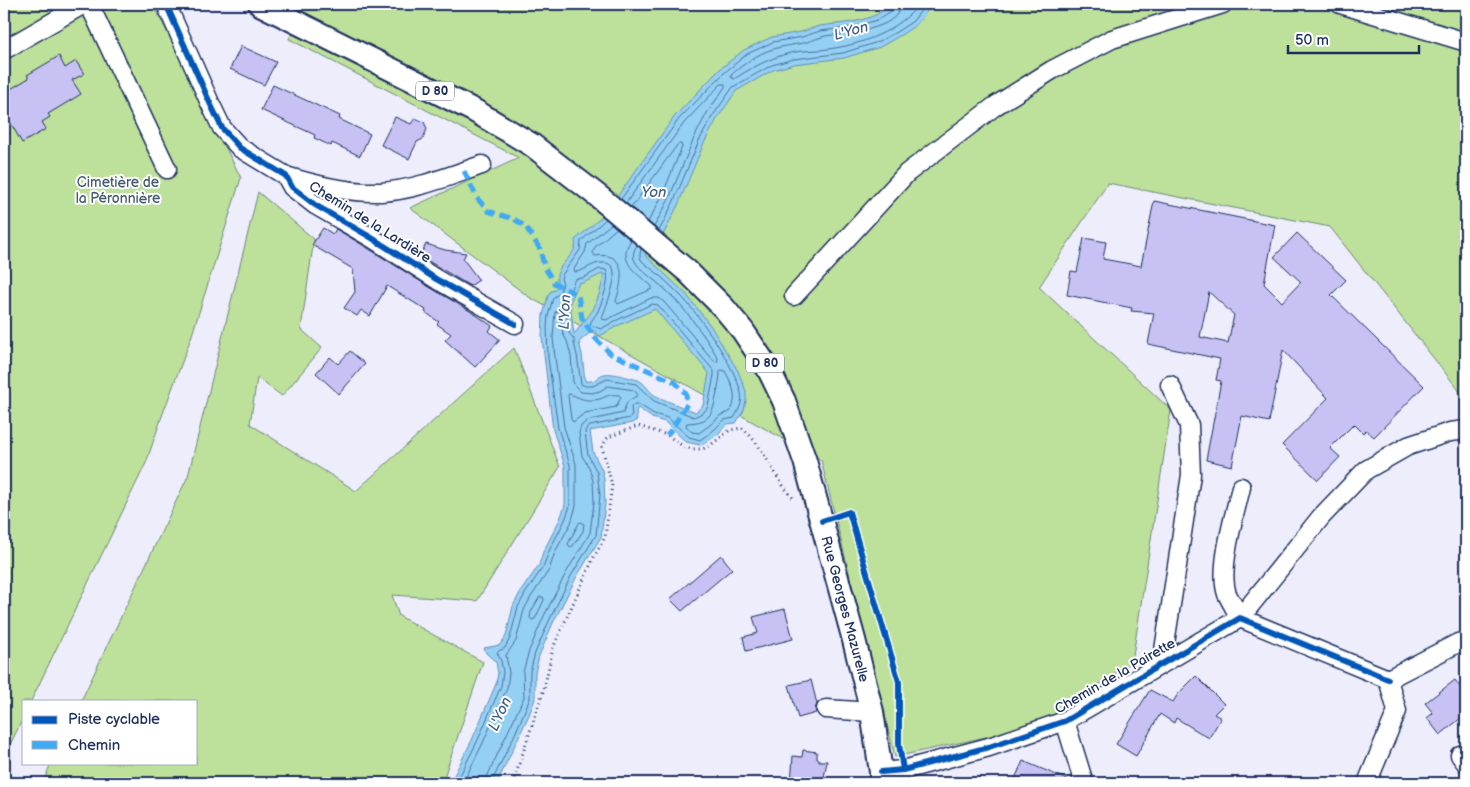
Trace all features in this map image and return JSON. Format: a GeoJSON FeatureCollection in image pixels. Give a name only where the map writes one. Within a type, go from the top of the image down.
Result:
{"type":"FeatureCollection","features":[{"type":"Feature","properties":{"kind":"main road","name":"Rue Georges Mazurelle"},"geometry":{"type":"LineString","coordinates":[[260,4],[475,111],[532,144],[659,247],[705,288],[743,330],[769,370],[798,437],[872,712],[881,777]]}},
{"type":"Feature","properties":{"kind":"street"},"geometry":{"type":"LineString","coordinates":[[4,50],[84,4]]}},
{"type":"Feature","properties":{"kind":"street"},"geometry":{"type":"LineString","coordinates":[[90,4],[167,170]]}},
{"type":"Feature","properties":{"kind":"street"},"geometry":{"type":"LineString","coordinates":[[794,296],[907,173],[995,106],[1052,70],[1112,39],[1223,4]]}},
{"type":"Feature","properties":{"kind":"street"},"geometry":{"type":"LineString","coordinates":[[1340,4],[1466,42]]}},
{"type":"Feature","properties":{"kind":"street","name":"Chemin de la Lardière"},"geometry":{"type":"LineString","coordinates":[[171,9],[192,63],[222,128],[240,148],[286,176],[313,184],[355,191],[382,192],[413,187],[482,165]]}},
{"type":"Feature","properties":{"kind":"street","name":"Chemin de la Lardière"},"geometry":{"type":"LineString","coordinates":[[286,176],[292,186],[315,205],[372,238],[436,279],[515,324]]}},
{"type":"Feature","properties":{"kind":"street"},"geometry":{"type":"LineString","coordinates":[[1162,663],[1191,475],[1189,425],[1170,385]]}},
{"type":"Feature","properties":{"kind":"street"},"geometry":{"type":"LineString","coordinates":[[1240,618],[1321,517],[1366,470],[1408,446],[1450,432],[1466,430]]}},
{"type":"Feature","properties":{"kind":"street"},"geometry":{"type":"LineString","coordinates":[[1241,487],[1227,552],[1224,580],[1227,593],[1240,618],[1388,679],[1458,643],[1466,641]]}},
{"type":"Feature","properties":{"kind":"street","name":"Chemin de la Pairette"},"geometry":{"type":"LineString","coordinates":[[881,777],[989,747],[1065,721],[1240,618]]}},
{"type":"Feature","properties":{"kind":"street"},"geometry":{"type":"LineString","coordinates":[[1367,783],[1397,711],[1388,679]]}},
{"type":"Feature","properties":{"kind":"street"},"geometry":{"type":"LineString","coordinates":[[826,709],[872,712]]}},
{"type":"Feature","properties":{"kind":"street","name":"Chemin de la Pairette"},"geometry":{"type":"LineString","coordinates":[[1065,721],[1084,783]]}},
{"type":"Feature","properties":{"kind":"path"},"geometry":{"type":"LineString","coordinates":[[513,783],[544,690],[553,648],[605,537],[612,485],[602,447],[608,437],[638,426],[668,434],[684,447],[693,449],[708,447],[730,430],[742,428],[754,439],[788,492],[798,503],[820,515],[849,512],[899,682],[899,744],[903,770]]}},
{"type":"Feature","properties":{"kind":"green space","name":"Cimetière de la Péronnière"},"geometry":{"type":"Polygon","coordinates":[[[4,4],[151,4],[158,14],[241,178],[191,338],[146,463],[31,700],[22,700],[22,720],[6,753],[4,751],[4,4]]]}},
{"type":"Feature","properties":{"kind":"green space"},"geometry":{"type":"Polygon","coordinates":[[[304,4],[1466,4],[1466,406],[1458,389],[1330,227],[1108,183],[1039,287],[1171,410],[1132,662],[1040,725],[895,757],[821,460],[529,297],[410,208],[519,158],[289,39],[304,4]]]}},
{"type":"Feature","properties":{"kind":"green space"},"geometry":{"type":"Polygon","coordinates":[[[258,192],[314,239],[301,329],[322,348],[282,396],[257,378],[250,424],[356,491],[514,348],[560,467],[477,601],[392,595],[399,616],[483,662],[442,783],[43,783],[51,764],[198,764],[198,700],[81,700],[188,476],[258,192]]]}},
{"type":"Feature","properties":{"kind":"water"},"geometry":{"type":"Polygon","coordinates":[[[892,4],[932,4],[916,25],[880,47],[844,58],[794,64],[773,70],[736,91],[717,119],[704,143],[663,235],[648,249],[645,255],[686,294],[710,325],[738,371],[746,391],[744,410],[736,423],[727,424],[718,434],[700,445],[686,442],[665,422],[652,418],[638,408],[636,411],[637,420],[632,423],[590,431],[593,452],[602,470],[604,479],[605,503],[601,537],[576,578],[539,656],[535,673],[535,699],[497,783],[450,783],[472,740],[496,684],[498,673],[496,662],[486,653],[484,648],[500,645],[506,636],[513,606],[539,565],[565,505],[565,466],[553,430],[542,338],[543,315],[548,296],[551,291],[555,290],[558,284],[557,274],[573,252],[575,240],[604,215],[675,116],[720,69],[744,50],[772,37],[801,32],[819,26],[853,22],[876,15],[892,4]],[[604,274],[579,283],[570,302],[574,334],[593,310],[600,292],[604,274]],[[655,309],[600,336],[593,330],[579,342],[585,381],[592,381],[604,374],[638,380],[656,396],[696,412],[703,405],[709,373],[655,309]]]}},
{"type":"Feature","properties":{"kind":"building"},"geometry":{"type":"Polygon","coordinates":[[[241,46],[276,62],[264,85],[230,69],[241,46]]]}},
{"type":"Feature","properties":{"kind":"building"},"geometry":{"type":"Polygon","coordinates":[[[59,56],[65,68],[76,61],[84,74],[72,80],[81,94],[48,114],[50,117],[42,122],[46,129],[22,143],[4,111],[4,93],[29,78],[27,75],[59,56]]]}},
{"type":"Feature","properties":{"kind":"building"},"geometry":{"type":"Polygon","coordinates":[[[273,85],[340,116],[339,119],[370,134],[360,156],[332,143],[331,146],[314,138],[315,135],[261,110],[273,85]]]}},
{"type":"Feature","properties":{"kind":"building"},"geometry":{"type":"Polygon","coordinates":[[[395,117],[411,124],[415,118],[424,122],[427,129],[423,139],[417,142],[409,159],[381,145],[395,117]]]}},
{"type":"Feature","properties":{"kind":"building"},"geometry":{"type":"Polygon","coordinates":[[[1154,201],[1275,225],[1264,284],[1282,302],[1301,282],[1274,257],[1297,233],[1346,280],[1331,295],[1424,386],[1374,437],[1366,430],[1363,433],[1354,424],[1330,448],[1340,457],[1318,480],[1282,445],[1328,398],[1283,350],[1269,422],[1242,416],[1232,466],[1206,460],[1221,381],[1216,380],[1220,359],[1148,344],[1154,313],[1131,311],[1132,308],[1067,295],[1071,271],[1077,272],[1084,238],[1106,242],[1103,259],[1141,266],[1154,201]],[[1209,292],[1200,337],[1228,343],[1234,315],[1209,292]]]}},
{"type":"Feature","properties":{"kind":"building"},"geometry":{"type":"Polygon","coordinates":[[[323,228],[333,234],[336,229],[475,314],[492,326],[489,331],[500,340],[475,367],[445,340],[451,334],[437,324],[439,322],[425,312],[426,310],[387,286],[370,316],[361,310],[357,316],[344,308],[355,292],[353,269],[312,245],[323,228]]]}},
{"type":"Feature","properties":{"kind":"building"},"geometry":{"type":"Polygon","coordinates":[[[426,244],[445,250],[466,253],[463,259],[479,280],[470,286],[420,256],[426,244]]]}},
{"type":"Feature","properties":{"kind":"building"},"geometry":{"type":"Polygon","coordinates":[[[350,351],[365,364],[339,394],[316,373],[330,357],[338,364],[350,351]]]}},
{"type":"Feature","properties":{"kind":"building"},"geometry":{"type":"Polygon","coordinates":[[[721,555],[732,569],[682,611],[670,599],[721,555]]]}},
{"type":"Feature","properties":{"kind":"building"},"geometry":{"type":"Polygon","coordinates":[[[785,609],[793,639],[746,651],[743,637],[758,633],[753,617],[785,609]]]}},
{"type":"Feature","properties":{"kind":"building"},"geometry":{"type":"Polygon","coordinates":[[[1196,676],[1224,704],[1214,714],[1221,718],[1209,738],[1176,718],[1174,723],[1160,714],[1136,756],[1116,744],[1150,690],[1173,702],[1178,694],[1196,676]]]}},
{"type":"Feature","properties":{"kind":"building"},"geometry":{"type":"Polygon","coordinates":[[[811,680],[817,704],[816,713],[798,718],[789,685],[811,680]]]}},
{"type":"Feature","properties":{"kind":"building"},"geometry":{"type":"Polygon","coordinates":[[[1455,680],[1466,695],[1466,714],[1440,735],[1427,718],[1433,713],[1425,703],[1455,680]]]}},
{"type":"Feature","properties":{"kind":"building"},"geometry":{"type":"Polygon","coordinates":[[[803,750],[817,752],[817,759],[819,761],[827,761],[823,783],[791,783],[793,756],[802,757],[803,750]]]}},
{"type":"Feature","properties":{"kind":"building"},"geometry":{"type":"Polygon","coordinates":[[[1023,761],[1073,782],[1073,783],[1013,783],[1023,761]]]}},
{"type":"Feature","properties":{"kind":"marked path"},"geometry":{"type":"LineString","coordinates":[[464,171],[477,198],[488,211],[514,219],[526,227],[540,249],[544,266],[554,283],[578,295],[582,318],[594,337],[611,354],[675,382],[686,394],[687,404],[667,435]]}},
{"type":"Feature","properties":{"kind":"cycle path"},"geometry":{"type":"LineString","coordinates":[[166,4],[222,128],[240,148],[286,176],[292,187],[315,205],[372,238],[436,279],[515,324]]}},
{"type":"Feature","properties":{"kind":"cycle path"},"geometry":{"type":"LineString","coordinates":[[822,521],[849,512],[899,682],[899,744],[903,770]]}},
{"type":"Feature","properties":{"kind":"cycle path"},"geometry":{"type":"LineString","coordinates":[[881,772],[903,770],[989,747],[1065,721],[1240,618],[1388,679]]}},
{"type":"Feature","properties":{"kind":"water label","name":"L'Yon"},"geometry":{"type":"Point","coordinates":[851,31]}},
{"type":"Feature","properties":{"kind":"water label","name":"Yon"},"geometry":{"type":"Point","coordinates":[654,192]}},
{"type":"Feature","properties":{"kind":"water label","name":"L'Yon"},"geometry":{"type":"Point","coordinates":[565,312]}},
{"type":"Feature","properties":{"kind":"water label","name":"L'Yon"},"geometry":{"type":"Point","coordinates":[500,714]}}]}
